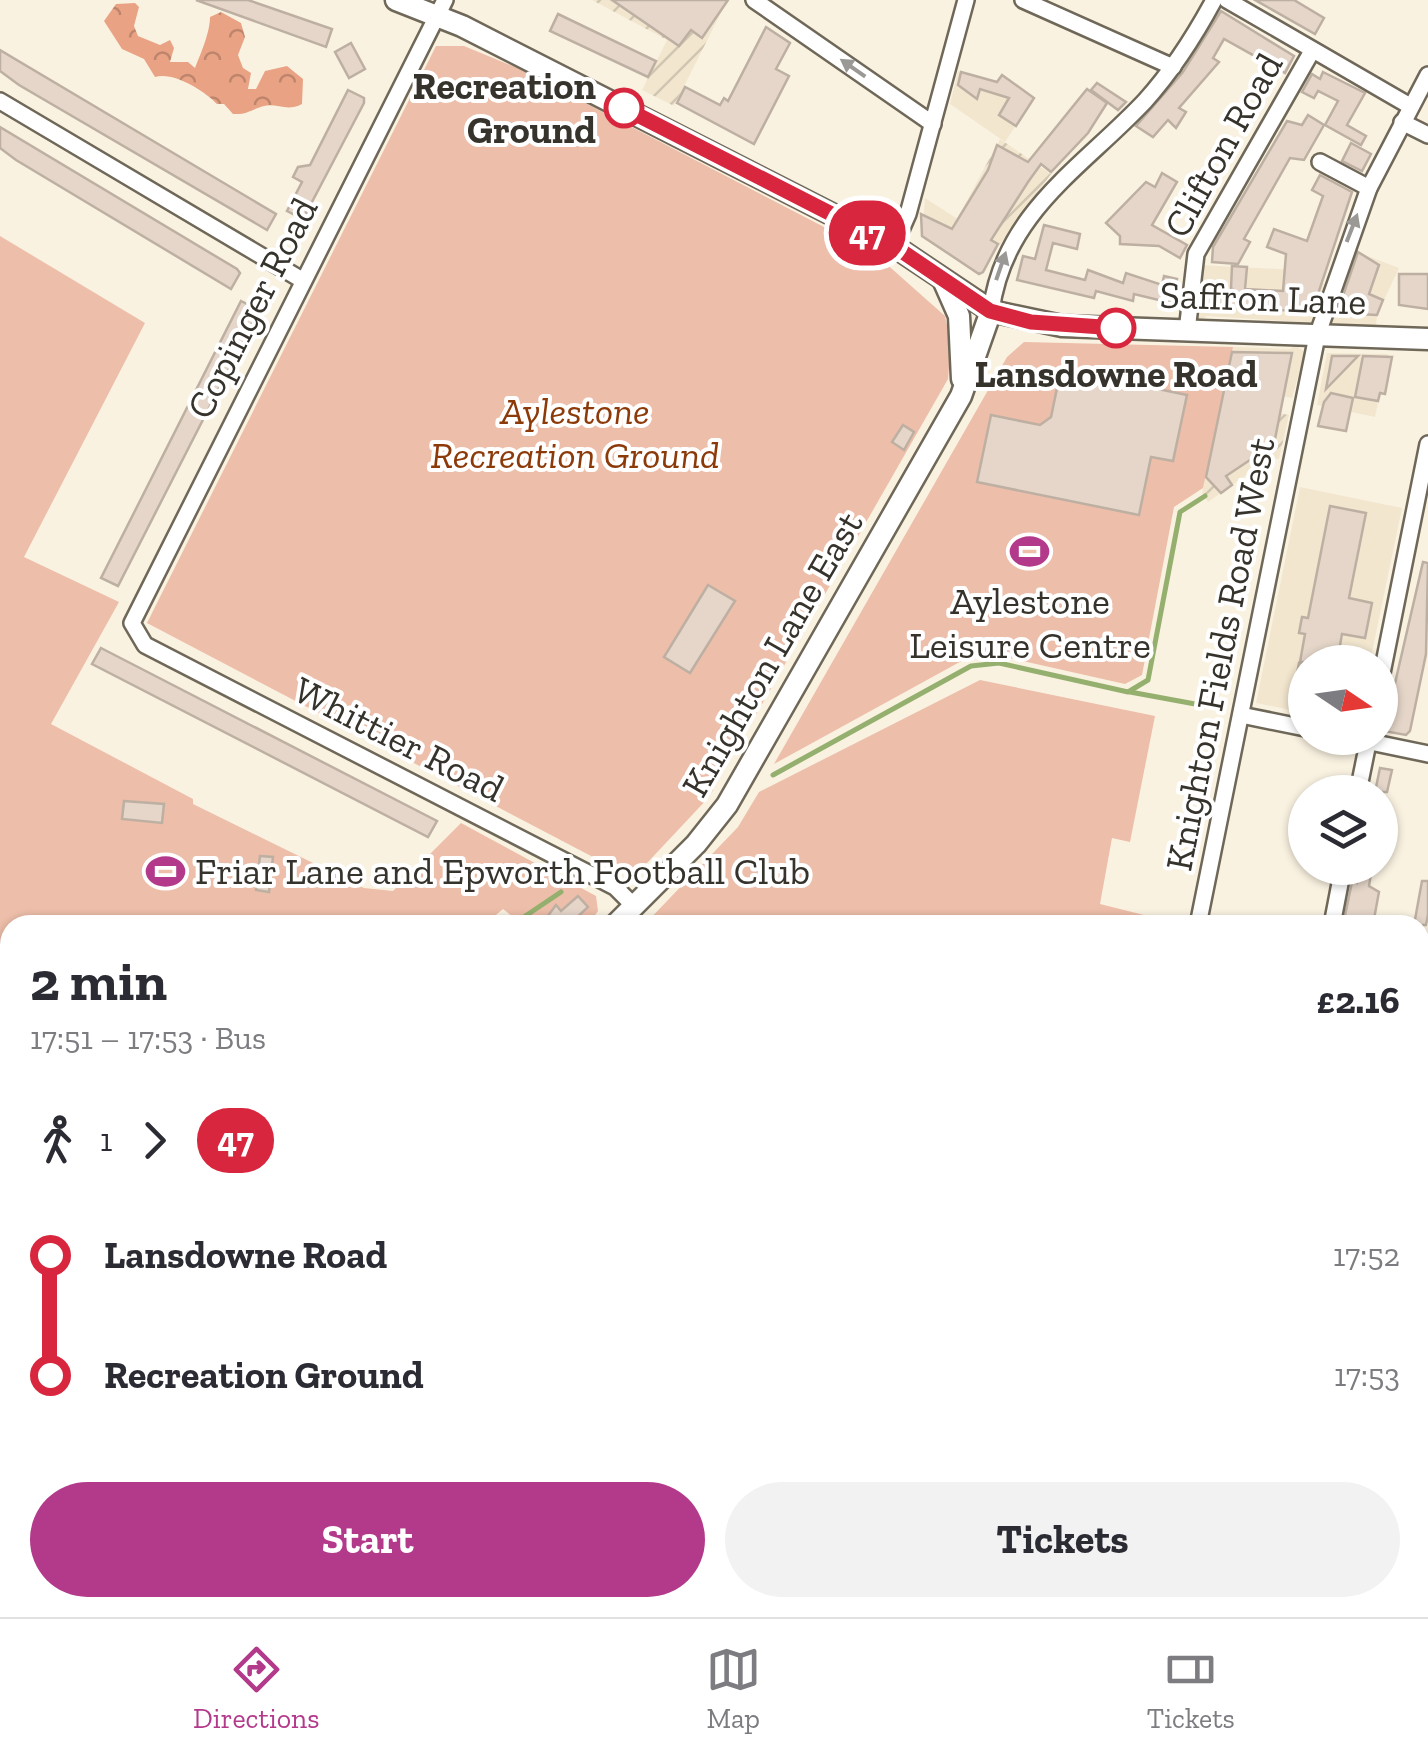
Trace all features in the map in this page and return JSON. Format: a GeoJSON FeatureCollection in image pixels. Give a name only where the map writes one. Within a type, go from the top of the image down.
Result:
{"type":"FeatureCollection","features":[{"type":"Feature","properties":{"kind":"main road","name":"Saffron Lane"},"geometry":{"type":"LineString","coordinates":[[396,0],[441,7],[894,246],[990,311],[1062,326],[1428,339]]}},
{"type":"Feature","properties":{"kind":"main road","name":"Knighton Lane East"},"geometry":{"type":"LineString","coordinates":[[943,280],[959,316],[964,342],[961,396]]}},
{"type":"Feature","properties":{"kind":"main road","name":"Knighton Lane East"},"geometry":{"type":"LineString","coordinates":[[623,915],[696,844],[727,805],[961,396],[990,311]]}},
{"type":"Feature","properties":{"kind":"street"},"geometry":{"type":"LineString","coordinates":[[754,0],[933,124]]}},
{"type":"Feature","properties":{"kind":"street"},"geometry":{"type":"LineString","coordinates":[[894,246],[903,231],[966,0]]}},
{"type":"Feature","properties":{"kind":"street"},"geometry":{"type":"LineString","coordinates":[[1023,0],[1173,67]]}},
{"type":"Feature","properties":{"kind":"street"},"geometry":{"type":"LineString","coordinates":[[990,311],[999,270],[1021,225],[1173,67],[1214,0]]}},
{"type":"Feature","properties":{"kind":"street"},"geometry":{"type":"LineString","coordinates":[[1226,0],[1410,106]]}},
{"type":"Feature","properties":{"kind":"street","name":"Copinger Road"},"geometry":{"type":"LineString","coordinates":[[135,633],[133,614],[441,7]]}},
{"type":"Feature","properties":{"kind":"street","name":"Clifton Road"},"geometry":{"type":"LineString","coordinates":[[1187,330],[1196,254],[1312,51]]}},
{"type":"Feature","properties":{"kind":"street","name":"Knighton Fields Road West"},"geometry":{"type":"LineString","coordinates":[[1200,915],[1317,336],[1369,188],[1428,74]]}},
{"type":"Feature","properties":{"kind":"street"},"geometry":{"type":"LineString","coordinates":[[0,100],[302,280]]}},
{"type":"Feature","properties":{"kind":"street"},"geometry":{"type":"LineString","coordinates":[[1402,122],[1428,135]]}},
{"type":"Feature","properties":{"kind":"street"},"geometry":{"type":"LineString","coordinates":[[1320,162],[1369,188]]}},
{"type":"Feature","properties":{"kind":"street"},"geometry":{"type":"LineString","coordinates":[[1388,645],[1428,444]]}},
{"type":"Feature","properties":{"kind":"street","name":"Whittier Road"},"geometry":{"type":"LineString","coordinates":[[135,633],[145,644],[615,887],[632,904]]}},
{"type":"Feature","properties":{"kind":"street"},"geometry":{"type":"LineString","coordinates":[[1240,715],[1288,725]]}},
{"type":"Feature","properties":{"kind":"street"},"geometry":{"type":"LineString","coordinates":[[1398,746],[1428,754]]}},
{"type":"Feature","properties":{"kind":"street"},"geometry":{"type":"LineString","coordinates":[[1334,915],[1340,885]]}},
{"type":"Feature","properties":{"kind":"shaded area"},"geometry":{"type":"Polygon","coordinates":[[[592,0],[727,1],[674,106],[642,90],[667,40],[592,0]]]}},
{"type":"Feature","properties":{"kind":"shaded area"},"geometry":{"type":"Polygon","coordinates":[[[958,71],[997,82],[1002,75],[1034,98],[1005,142],[950,104],[958,71]]]}},
{"type":"Feature","properties":{"kind":"shaded area"},"geometry":{"type":"Polygon","coordinates":[[[1000,139],[1051,174],[1000,245],[957,219],[1000,139]]]}},
{"type":"Feature","properties":{"kind":"shaded area"},"geometry":{"type":"Polygon","coordinates":[[[925,198],[978,232],[960,262],[922,236],[925,198]]]}},
{"type":"Feature","properties":{"kind":"shaded area"},"geometry":{"type":"Polygon","coordinates":[[[1352,250],[1399,268],[1377,315],[1376,327],[1339,327],[1331,322],[1352,250]]]}},
{"type":"Feature","properties":{"kind":"shaded area"},"geometry":{"type":"Polygon","coordinates":[[[1199,265],[1299,270],[1299,281],[1324,283],[1317,318],[1305,327],[1301,322],[1207,316],[1201,320],[1194,314],[1199,265]]]}},
{"type":"Feature","properties":{"kind":"shaded area"},"geometry":{"type":"Polygon","coordinates":[[[1295,345],[1305,352],[1292,398],[1225,384],[1233,347],[1290,349],[1295,345]]]}},
{"type":"Feature","properties":{"kind":"shaded area"},"geometry":{"type":"Polygon","coordinates":[[[1327,353],[1388,354],[1375,417],[1317,405],[1327,353]]]}},
{"type":"Feature","properties":{"kind":"shaded area"},"geometry":{"type":"Polygon","coordinates":[[[1221,402],[1289,415],[1279,459],[1271,458],[1208,502],[1202,493],[1221,402]]]}},
{"type":"Feature","properties":{"kind":"shaded area"},"geometry":{"type":"Polygon","coordinates":[[[1300,487],[1402,508],[1374,645],[1288,645],[1288,710],[1256,703],[1300,487]]]}},
{"type":"Feature","properties":{"kind":"green space"},"geometry":{"type":"Polygon","coordinates":[[[135,3],[139,7],[134,26],[138,36],[160,45],[170,40],[174,48],[170,62],[188,62],[195,68],[210,17],[221,12],[241,23],[245,37],[238,55],[243,68],[251,73],[248,89],[256,89],[265,71],[287,66],[303,79],[302,104],[264,106],[233,114],[224,104],[217,104],[188,83],[155,77],[144,59],[122,49],[104,21],[116,4],[135,3]]]}},
{"type":"Feature","properties":{"kind":"green space","name":"Aylestone Recreation Ground"},"geometry":{"type":"Polygon","coordinates":[[[436,46],[464,46],[520,69],[874,253],[945,316],[951,345],[948,379],[709,797],[633,878],[147,623],[436,46]]]}},
{"type":"Feature","properties":{"kind":"green space"},"geometry":{"type":"Polygon","coordinates":[[[0,236],[145,323],[24,557],[119,602],[51,724],[193,799],[193,804],[364,888],[393,891],[461,823],[596,896],[598,911],[595,915],[510,915],[503,909],[496,915],[0,915],[0,236]]]}},
{"type":"Feature","properties":{"kind":"green space","name":"Aylestone Leisure Centre"},"geometry":{"type":"Polygon","coordinates":[[[1024,342],[1233,347],[1203,488],[1174,507],[1142,675],[1125,684],[1001,656],[967,658],[774,764],[1007,357],[1024,342]]]}},
{"type":"Feature","properties":{"kind":"green space"},"geometry":{"type":"Polygon","coordinates":[[[980,680],[1155,716],[1130,842],[1112,838],[1100,904],[1144,915],[654,915],[738,827],[759,792],[980,680]]]}},
{"type":"Feature","properties":{"kind":"building"},"geometry":{"type":"Polygon","coordinates":[[[196,0],[248,0],[332,29],[326,47],[196,0]]]}},
{"type":"Feature","properties":{"kind":"building"},"geometry":{"type":"Polygon","coordinates":[[[612,0],[728,0],[702,38],[691,30],[679,46],[612,0]]]}},
{"type":"Feature","properties":{"kind":"building"},"geometry":{"type":"Polygon","coordinates":[[[1255,0],[1294,0],[1324,18],[1315,34],[1255,0]]]}},
{"type":"Feature","properties":{"kind":"building"},"geometry":{"type":"Polygon","coordinates":[[[1221,11],[1294,56],[1285,73],[1224,39],[1213,58],[1219,62],[1179,108],[1186,112],[1176,128],[1168,120],[1153,137],[1136,126],[1183,72],[1221,11]]]}},
{"type":"Feature","properties":{"kind":"building"},"geometry":{"type":"Polygon","coordinates":[[[558,14],[656,61],[648,77],[550,31],[558,14]]]}},
{"type":"Feature","properties":{"kind":"building"},"geometry":{"type":"Polygon","coordinates":[[[766,27],[790,43],[776,69],[789,76],[754,144],[677,103],[685,87],[720,105],[724,98],[728,101],[766,27]]]}},
{"type":"Feature","properties":{"kind":"building"},"geometry":{"type":"Polygon","coordinates":[[[351,43],[365,69],[349,78],[335,52],[351,43]]]}},
{"type":"Feature","properties":{"kind":"building"},"geometry":{"type":"Polygon","coordinates":[[[0,50],[276,214],[267,230],[19,85],[0,71],[0,50]]]}},
{"type":"Feature","properties":{"kind":"building"},"geometry":{"type":"Polygon","coordinates":[[[961,72],[997,82],[1002,75],[1034,98],[1016,126],[999,115],[1009,98],[980,89],[977,99],[958,85],[961,72]]]}},
{"type":"Feature","properties":{"kind":"building"},"geometry":{"type":"Polygon","coordinates":[[[1323,72],[1365,93],[1347,125],[1366,136],[1361,145],[1325,125],[1338,101],[1318,91],[1314,98],[1302,92],[1312,74],[1320,79],[1323,72]]]}},
{"type":"Feature","properties":{"kind":"building"},"geometry":{"type":"Polygon","coordinates":[[[1097,83],[1126,102],[1118,110],[1091,90],[1097,83]]]}},
{"type":"Feature","properties":{"kind":"building"},"geometry":{"type":"Polygon","coordinates":[[[1087,89],[1107,103],[1088,133],[1051,172],[1041,164],[991,240],[998,244],[983,272],[979,274],[922,236],[921,214],[952,229],[988,170],[997,145],[1028,162],[1087,89]]]}},
{"type":"Feature","properties":{"kind":"building"},"geometry":{"type":"Polygon","coordinates":[[[348,90],[364,98],[364,103],[303,219],[287,211],[302,182],[293,177],[298,167],[310,165],[348,90]]]}},
{"type":"Feature","properties":{"kind":"building"},"geometry":{"type":"Polygon","coordinates":[[[1308,115],[1324,125],[1304,160],[1290,158],[1244,239],[1250,242],[1238,264],[1212,262],[1213,247],[1287,121],[1302,125],[1308,115]]]}},
{"type":"Feature","properties":{"kind":"building"},"geometry":{"type":"Polygon","coordinates":[[[0,127],[237,269],[240,273],[231,289],[16,160],[0,148],[0,127]]]}},
{"type":"Feature","properties":{"kind":"building"},"geometry":{"type":"Polygon","coordinates":[[[1351,143],[1371,154],[1362,171],[1342,161],[1351,143]]]}},
{"type":"Feature","properties":{"kind":"building"},"geometry":{"type":"Polygon","coordinates":[[[1162,173],[1177,182],[1152,225],[1187,245],[1180,258],[1159,246],[1120,244],[1120,236],[1106,223],[1146,182],[1155,187],[1162,173]]]}},
{"type":"Feature","properties":{"kind":"building"},"geometry":{"type":"Polygon","coordinates":[[[1320,175],[1352,192],[1312,312],[1208,306],[1209,287],[1243,296],[1231,288],[1232,266],[1247,267],[1245,289],[1283,291],[1286,254],[1267,247],[1274,229],[1307,241],[1323,196],[1312,190],[1320,175]]]}},
{"type":"Feature","properties":{"kind":"building"},"geometry":{"type":"Polygon","coordinates":[[[1044,225],[1080,234],[1077,249],[1053,243],[1046,270],[1085,280],[1088,270],[1123,283],[1126,273],[1162,285],[1164,276],[1177,279],[1171,303],[1134,294],[1133,301],[1096,291],[1094,298],[1017,280],[1023,256],[1035,259],[1044,225]]]}},
{"type":"Feature","properties":{"kind":"building"},"geometry":{"type":"Polygon","coordinates":[[[1358,252],[1379,265],[1369,294],[1383,300],[1377,315],[1337,313],[1358,252]]]}},
{"type":"Feature","properties":{"kind":"building"},"geometry":{"type":"Polygon","coordinates":[[[1399,274],[1428,274],[1428,309],[1399,305],[1399,274]]]}},
{"type":"Feature","properties":{"kind":"building"},"geometry":{"type":"Polygon","coordinates":[[[241,301],[257,309],[257,314],[118,586],[101,578],[241,301]]]}},
{"type":"Feature","properties":{"kind":"building"},"geometry":{"type":"Polygon","coordinates":[[[1232,352],[1292,353],[1274,444],[1226,476],[1232,485],[1221,493],[1206,477],[1232,352]]]}},
{"type":"Feature","properties":{"kind":"building"},"geometry":{"type":"Polygon","coordinates":[[[1332,356],[1358,356],[1326,389],[1332,356]]]}},
{"type":"Feature","properties":{"kind":"building"},"geometry":{"type":"Polygon","coordinates":[[[1363,356],[1392,357],[1385,394],[1380,393],[1378,401],[1355,397],[1363,356]]]}},
{"type":"Feature","properties":{"kind":"building","name":"Aylestone Leisure Centre"},"geometry":{"type":"Polygon","coordinates":[[[1061,369],[1187,395],[1173,461],[1151,457],[1139,515],[977,482],[991,415],[1040,425],[1051,417],[1061,369]]]}},
{"type":"Feature","properties":{"kind":"building"},"geometry":{"type":"Polygon","coordinates":[[[1331,393],[1353,398],[1346,431],[1318,426],[1324,402],[1331,393]]]}},
{"type":"Feature","properties":{"kind":"building"},"geometry":{"type":"Polygon","coordinates":[[[903,425],[914,432],[904,450],[892,442],[903,425]]]}},
{"type":"Feature","properties":{"kind":"building"},"geometry":{"type":"Polygon","coordinates":[[[1330,506],[1366,513],[1349,598],[1372,603],[1365,638],[1342,634],[1340,645],[1303,645],[1305,634],[1299,633],[1302,617],[1308,618],[1330,506]]]}},
{"type":"Feature","properties":{"kind":"building"},"geometry":{"type":"Polygon","coordinates":[[[1423,562],[1428,563],[1426,654],[1406,735],[1398,734],[1398,670],[1423,562]]]}},
{"type":"Feature","properties":{"kind":"building"},"geometry":{"type":"Polygon","coordinates":[[[708,585],[735,601],[690,673],[664,657],[708,585]]]}},
{"type":"Feature","properties":{"kind":"building"},"geometry":{"type":"Polygon","coordinates":[[[101,648],[437,821],[428,837],[92,664],[101,648]]]}},
{"type":"Feature","properties":{"kind":"building"},"geometry":{"type":"Polygon","coordinates":[[[1380,768],[1392,770],[1391,775],[1379,775],[1380,768]]]}},
{"type":"Feature","properties":{"kind":"building"},"geometry":{"type":"Polygon","coordinates":[[[124,801],[164,804],[162,823],[122,819],[124,801]]]}},
{"type":"Feature","properties":{"kind":"building"},"geometry":{"type":"Polygon","coordinates":[[[260,856],[273,857],[269,892],[256,890],[260,856]]]}},
{"type":"Feature","properties":{"kind":"building"},"geometry":{"type":"Polygon","coordinates":[[[1422,881],[1428,881],[1428,915],[1416,915],[1422,881]]]}},
{"type":"Feature","properties":{"kind":"building"},"geometry":{"type":"Polygon","coordinates":[[[1351,885],[1369,885],[1379,892],[1375,915],[1345,915],[1351,885]]]}},
{"type":"Feature","properties":{"kind":"building"},"geometry":{"type":"Polygon","coordinates":[[[578,896],[588,907],[580,915],[548,915],[556,905],[561,911],[578,896]]]}},
{"type":"Feature","properties":{"kind":"waterway"},"geometry":{"type":"LineString","coordinates":[[773,775],[971,666],[999,663],[1128,692],[1148,680],[1180,512],[1205,496]]}},
{"type":"Feature","properties":{"kind":"waterway"},"geometry":{"type":"LineString","coordinates":[[1130,692],[1206,706]]}},
{"type":"Feature","properties":{"kind":"waterway"},"geometry":{"type":"LineString","coordinates":[[527,915],[561,892]]}},
{"type":"Feature","properties":{"kind":"bus line","name":"47"},"geometry":{"type":"LineString","coordinates":[[624,108],[894,246],[990,311],[1031,322],[1116,328]]}},
{"type":"Feature","properties":{"kind":"place","name":"Recreation Ground"},"geometry":{"type":"Point","coordinates":[624,108]}},
{"type":"Feature","properties":{"kind":"place","name":"Lansdowne Road"},"geometry":{"type":"Point","coordinates":[1116,328]}},
{"type":"Feature","properties":{"kind":"place","name":"Aylestone Leisure Centre"},"geometry":{"type":"Point","coordinates":[1030,552]}},
{"type":"Feature","properties":{"kind":"place","name":"Friar Lane and Epworth Football Club"},"geometry":{"type":"Point","coordinates":[165,871]}}]}
